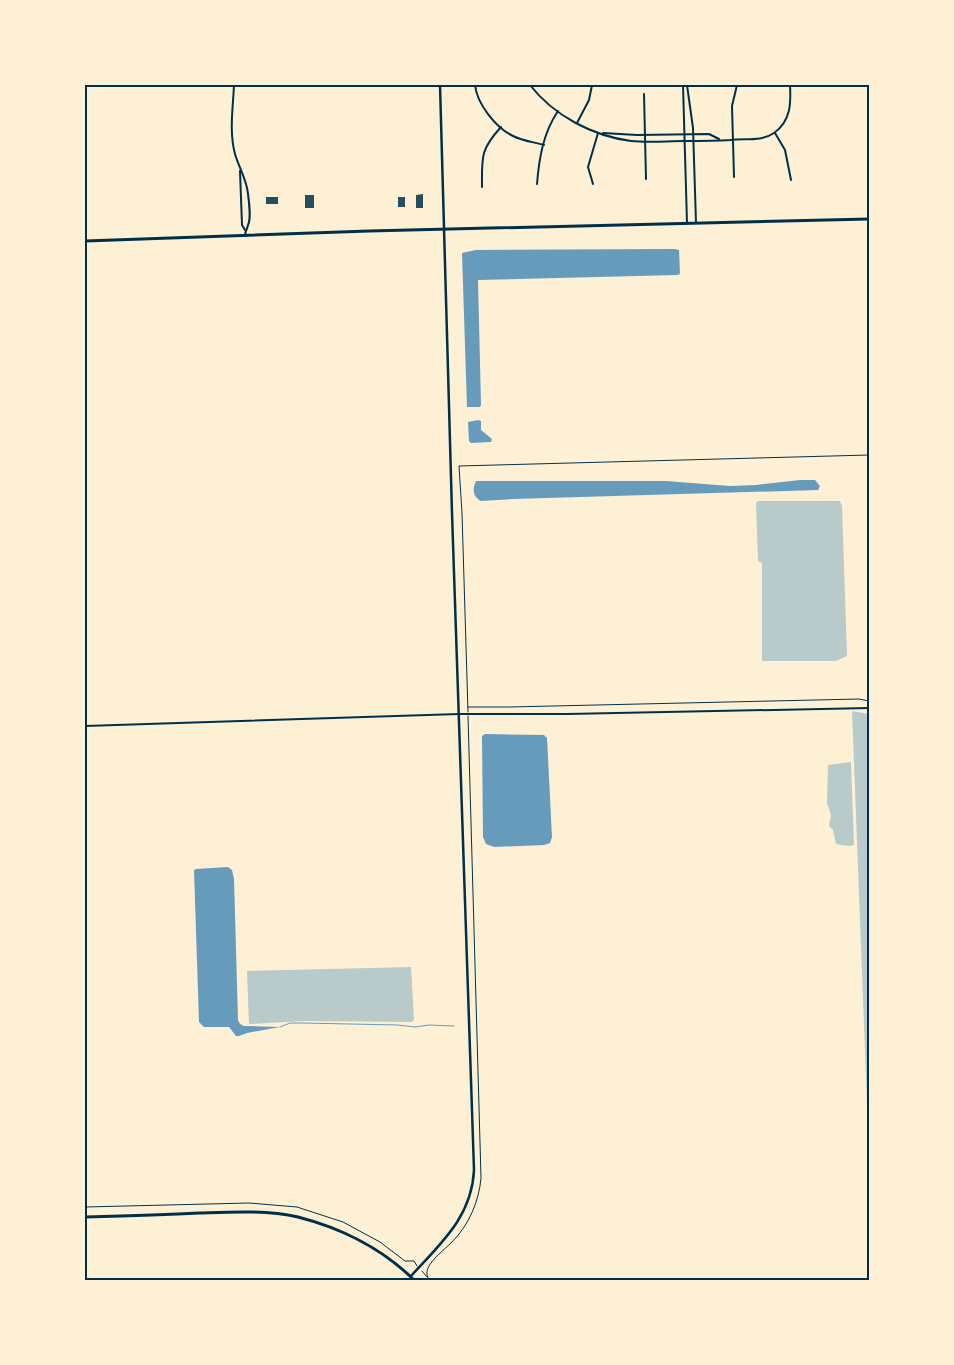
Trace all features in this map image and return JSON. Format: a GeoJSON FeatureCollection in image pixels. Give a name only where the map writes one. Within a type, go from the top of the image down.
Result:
{"type":"FeatureCollection","features":[{"type":"Feature","properties":{"kind":"main road"},"geometry":{"type":"LineString","coordinates":[[85,241],[445,229],[869,220]]}},
{"type":"Feature","properties":{"kind":"main road"},"geometry":{"type":"LineString","coordinates":[[85,1217],[243,1212],[297,1217],[336,1229],[363,1242],[390,1260],[414,1280]]}},
{"type":"Feature","properties":{"kind":"street"},"geometry":{"type":"LineString","coordinates":[[234,85],[232,126],[235,154],[240,171],[242,225],[245,230],[245,236]]}},
{"type":"Feature","properties":{"kind":"street"},"geometry":{"type":"LineString","coordinates":[[410,1276],[459,1220],[468,1201],[473,1178],[440,85]]}},
{"type":"Feature","properties":{"kind":"street"},"geometry":{"type":"LineString","coordinates":[[475,85],[481,106],[501,127],[513,136],[544,145]]}},
{"type":"Feature","properties":{"kind":"street"},"geometry":{"type":"LineString","coordinates":[[530,85],[558,111],[578,123],[599,133],[621,139],[645,141],[757,139],[775,133],[789,114],[790,85]]}},
{"type":"Feature","properties":{"kind":"street"},"geometry":{"type":"LineString","coordinates":[[578,123],[589,100],[592,85]]}},
{"type":"Feature","properties":{"kind":"street"},"geometry":{"type":"LineString","coordinates":[[683,85],[687,223]]}},
{"type":"Feature","properties":{"kind":"street"},"geometry":{"type":"LineString","coordinates":[[687,85],[694,134],[696,223]]}},
{"type":"Feature","properties":{"kind":"street"},"geometry":{"type":"LineString","coordinates":[[734,177],[732,106],[737,85]]}},
{"type":"Feature","properties":{"kind":"street"},"geometry":{"type":"LineString","coordinates":[[644,94],[646,179]]}},
{"type":"Feature","properties":{"kind":"street"},"geometry":{"type":"LineString","coordinates":[[536,184],[539,163],[549,126],[558,111]]}},
{"type":"Feature","properties":{"kind":"street"},"geometry":{"type":"LineString","coordinates":[[482,187],[484,151],[488,142],[501,127]]}},
{"type":"Feature","properties":{"kind":"street"},"geometry":{"type":"LineString","coordinates":[[599,133],[645,135],[709,134],[721,140]]}},
{"type":"Feature","properties":{"kind":"street"},"geometry":{"type":"LineString","coordinates":[[593,184],[588,167],[599,133]]}},
{"type":"Feature","properties":{"kind":"street"},"geometry":{"type":"LineString","coordinates":[[775,133],[785,150],[791,180]]}},
{"type":"Feature","properties":{"kind":"street"},"geometry":{"type":"LineString","coordinates":[[240,171],[243,174],[248,193],[249,225],[245,230]]}},
{"type":"Feature","properties":{"kind":"street"},"geometry":{"type":"LineString","coordinates":[[85,726],[459,714],[568,714],[869,708]]}},
{"type":"Feature","properties":{"kind":"path"},"geometry":{"type":"LineString","coordinates":[[869,455],[465,465],[459,466],[458,472],[462,512],[468,707],[509,708],[859,699],[869,702]]}},
{"type":"Feature","properties":{"kind":"path"},"geometry":{"type":"LineString","coordinates":[[85,1207],[249,1203],[298,1207],[343,1222],[367,1234],[387,1246],[405,1261],[414,1262],[428,1277]]}},
{"type":"Feature","properties":{"kind":"shaded area"},"geometry":{"type":"Polygon","coordinates":[[[758,501],[840,501],[842,506],[847,656],[836,661],[762,661],[762,563],[758,561],[756,503],[758,501]]]}},
{"type":"Feature","properties":{"kind":"shaded area"},"geometry":{"type":"Polygon","coordinates":[[[852,711],[869,714],[869,1156],[852,711]]]}},
{"type":"Feature","properties":{"kind":"shaded area"},"geometry":{"type":"Polygon","coordinates":[[[851,762],[854,845],[849,846],[836,844],[833,830],[829,826],[831,815],[827,803],[828,765],[851,762]]]}},
{"type":"Feature","properties":{"kind":"shaded area"},"geometry":{"type":"Polygon","coordinates":[[[411,967],[414,1019],[412,1022],[306,1021],[249,1024],[247,971],[411,967]]]}},
{"type":"Feature","properties":{"kind":"water"},"geometry":{"type":"Polygon","coordinates":[[[476,250],[679,250],[680,274],[677,275],[478,280],[481,405],[480,407],[467,407],[462,253],[476,250]]]}},
{"type":"Feature","properties":{"kind":"water"},"geometry":{"type":"Polygon","coordinates":[[[481,421],[481,430],[492,439],[491,442],[471,443],[469,441],[468,422],[481,421]]]}},
{"type":"Feature","properties":{"kind":"water"},"geometry":{"type":"Polygon","coordinates":[[[815,480],[820,486],[818,490],[481,501],[476,497],[474,490],[476,481],[666,481],[730,486],[815,480]]]}},
{"type":"Feature","properties":{"kind":"water"},"geometry":{"type":"Polygon","coordinates":[[[485,734],[544,735],[547,738],[552,837],[550,843],[544,845],[494,847],[486,844],[483,837],[482,736],[485,734]]]}},
{"type":"Feature","properties":{"kind":"water"},"geometry":{"type":"Polygon","coordinates":[[[228,867],[232,870],[234,879],[238,1020],[244,1026],[280,1027],[239,1036],[236,1036],[229,1027],[204,1027],[199,1022],[194,870],[228,867]]]}},
{"type":"Feature","properties":{"kind":"building"},"geometry":{"type":"Polygon","coordinates":[[[423,194],[423,208],[416,208],[416,195],[423,194]]]}},
{"type":"Feature","properties":{"kind":"building"},"geometry":{"type":"Polygon","coordinates":[[[305,195],[314,195],[314,208],[305,208],[305,195]]]}},
{"type":"Feature","properties":{"kind":"building"},"geometry":{"type":"Polygon","coordinates":[[[266,197],[278,197],[278,204],[266,204],[266,197]]]}},
{"type":"Feature","properties":{"kind":"building"},"geometry":{"type":"Polygon","coordinates":[[[398,197],[405,197],[405,207],[398,207],[398,197]]]}},
{"type":"Feature","properties":{"kind":"waterway"},"geometry":{"type":"LineString","coordinates":[[280,1027],[290,1023],[415,1027],[429,1025],[454,1026]]}}]}
